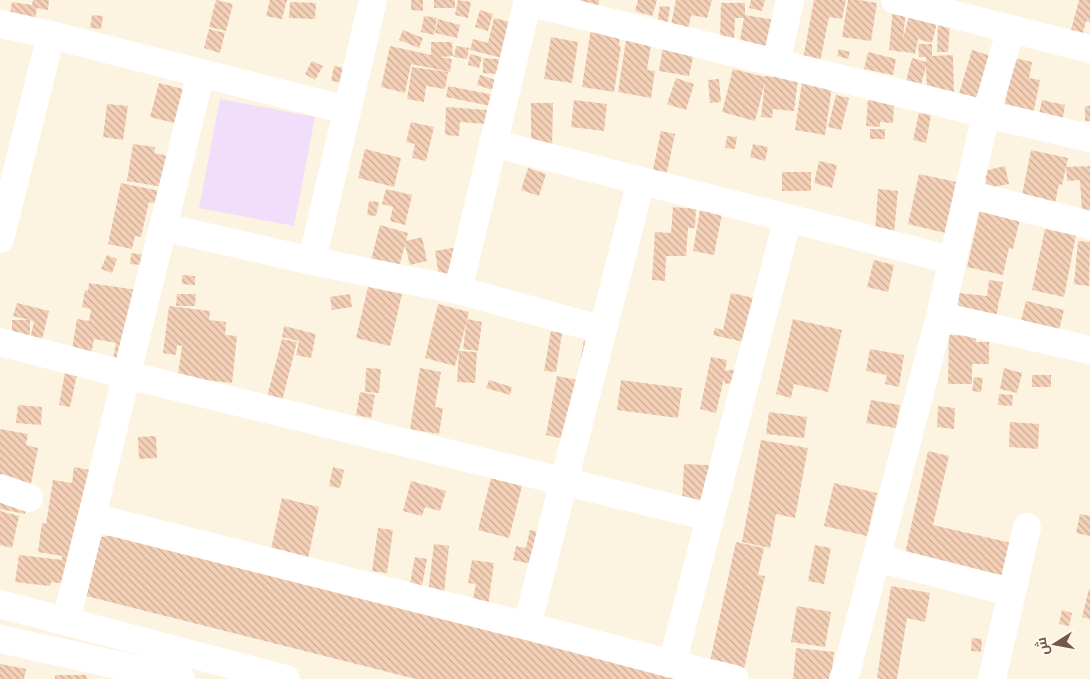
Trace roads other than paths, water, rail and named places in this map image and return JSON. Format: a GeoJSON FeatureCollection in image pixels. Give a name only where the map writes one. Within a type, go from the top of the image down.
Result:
{"type":"FeatureCollection","features":[{"type":"Feature","properties":{"kind":"street"},"geometry":{"type":"LineString","coordinates":[[312,261],[373,0]]}},
{"type":"Feature","properties":{"kind":"street"},"geometry":{"type":"LineString","coordinates":[[776,63],[790,0]]}},
{"type":"Feature","properties":{"kind":"street"},"geometry":{"type":"LineString","coordinates":[[895,0],[1090,48]]}},
{"type":"Feature","properties":{"kind":"street"},"geometry":{"type":"LineString","coordinates":[[458,290],[527,1],[1090,138]]}},
{"type":"Feature","properties":{"kind":"street"},"geometry":{"type":"LineString","coordinates":[[0,24],[51,35],[347,110]]}},
{"type":"Feature","properties":{"kind":"street"},"geometry":{"type":"LineString","coordinates":[[852,676],[876,558],[940,316],[986,114],[1011,29]]}},
{"type":"Feature","properties":{"kind":"street"},"geometry":{"type":"LineString","coordinates":[[0,239],[51,35]]}},
{"type":"Feature","properties":{"kind":"street"},"geometry":{"type":"LineString","coordinates":[[66,622],[201,73]]}},
{"type":"Feature","properties":{"kind":"street"},"geometry":{"type":"LineString","coordinates":[[493,143],[952,260]]}},
{"type":"Feature","properties":{"kind":"street"},"geometry":{"type":"LineString","coordinates":[[528,626],[641,181]]}},
{"type":"Feature","properties":{"kind":"street"},"geometry":{"type":"LineString","coordinates":[[968,194],[1090,225]]}},
{"type":"Feature","properties":{"kind":"street"},"geometry":{"type":"LineString","coordinates":[[672,664],[788,218]]}},
{"type":"Feature","properties":{"kind":"street"},"geometry":{"type":"LineString","coordinates":[[163,228],[312,261],[458,290],[603,330]]}},
{"type":"Feature","properties":{"kind":"street"},"geometry":{"type":"LineString","coordinates":[[940,316],[1090,350]]}},
{"type":"Feature","properties":{"kind":"street"},"geometry":{"type":"LineString","coordinates":[[0,342],[127,375],[710,517]]}},
{"type":"Feature","properties":{"kind":"street"},"geometry":{"type":"LineString","coordinates":[[0,488],[29,498]]}},
{"type":"Feature","properties":{"kind":"street"},"geometry":{"type":"LineString","coordinates":[[92,517],[736,679]]}},
{"type":"Feature","properties":{"kind":"street"},"geometry":{"type":"LineString","coordinates":[[992,679],[1026,527]]}},
{"type":"Feature","properties":{"kind":"street"},"geometry":{"type":"LineString","coordinates":[[876,558],[1011,592]]}},
{"type":"Feature","properties":{"kind":"street"},"geometry":{"type":"LineString","coordinates":[[0,604],[276,678]]}},
{"type":"Feature","properties":{"kind":"street"},"geometry":{"type":"LineString","coordinates":[[0,639],[181,679]]}}]}
